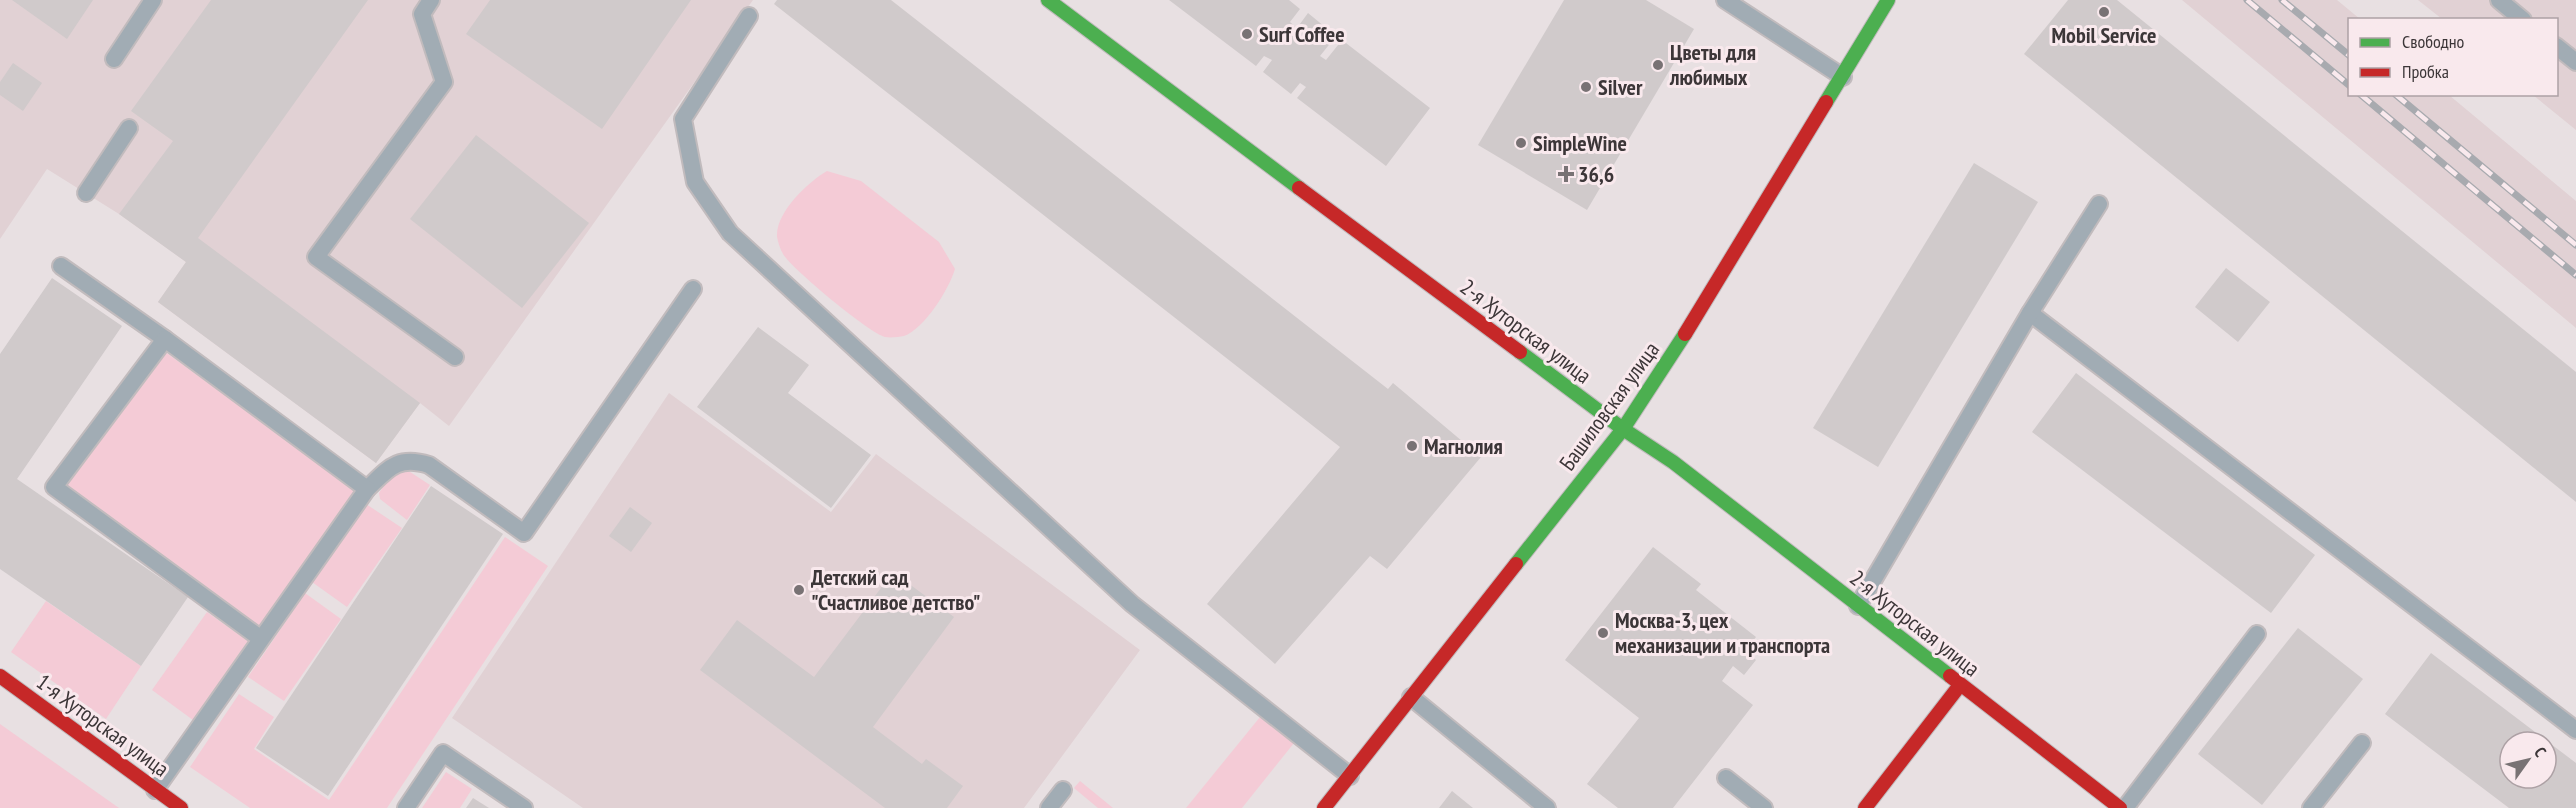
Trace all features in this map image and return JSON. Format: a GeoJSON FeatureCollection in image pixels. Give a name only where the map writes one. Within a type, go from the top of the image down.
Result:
{"type":"FeatureCollection","features":[{"type":"Feature","properties":{"kind":"street","name":"2-я Хуторская улица"},"geometry":{"type":"LineString","coordinates":[[1048,0],[1623,429],[1673,462],[2122,808]]}},
{"type":"Feature","properties":{"kind":"street","name":"Башиловская улица"},"geometry":{"type":"LineString","coordinates":[[1324,808],[1623,429],[1655,384],[1888,0]]}},
{"type":"Feature","properties":{"kind":"street","name":"1-я Хуторская улица"},"geometry":{"type":"LineString","coordinates":[[0,676],[181,808]]}},
{"type":"Feature","properties":{"kind":"street"},"geometry":{"type":"LineString","coordinates":[[1865,808],[1960,685]]}},
{"type":"Feature","properties":{"kind":"lane"},"geometry":{"type":"LineString","coordinates":[[114,59],[153,0]]}},
{"type":"Feature","properties":{"kind":"lane"},"geometry":{"type":"LineString","coordinates":[[431,0],[422,14],[444,82],[316,257],[455,357]]}},
{"type":"Feature","properties":{"kind":"lane"},"geometry":{"type":"LineString","coordinates":[[1725,0],[1843,77]]}},
{"type":"Feature","properties":{"kind":"lane"},"geometry":{"type":"LineString","coordinates":[[2499,0],[2521,18]]}},
{"type":"Feature","properties":{"kind":"lane"},"geometry":{"type":"LineString","coordinates":[[749,16],[683,119],[695,182],[730,233],[1132,604],[1350,776]]}},
{"type":"Feature","properties":{"kind":"lane"},"geometry":{"type":"LineString","coordinates":[[2558,48],[2576,62]]}},
{"type":"Feature","properties":{"kind":"lane"},"geometry":{"type":"LineString","coordinates":[[86,193],[129,129]]}},
{"type":"Feature","properties":{"kind":"lane"},"geometry":{"type":"LineString","coordinates":[[1858,606],[2030,314],[2099,204]]}},
{"type":"Feature","properties":{"kind":"lane"},"geometry":{"type":"LineString","coordinates":[[61,266],[165,339],[367,489]]}},
{"type":"Feature","properties":{"kind":"lane"},"geometry":{"type":"LineString","coordinates":[[155,790],[367,489],[387,470],[400,461],[415,460],[429,465],[524,533],[693,289]]}},
{"type":"Feature","properties":{"kind":"lane"},"geometry":{"type":"LineString","coordinates":[[2030,314],[2576,730]]}},
{"type":"Feature","properties":{"kind":"lane"},"geometry":{"type":"LineString","coordinates":[[165,339],[54,488],[260,638]]}},
{"type":"Feature","properties":{"kind":"lane"},"geometry":{"type":"LineString","coordinates":[[2122,808],[2258,634]]}},
{"type":"Feature","properties":{"kind":"lane"},"geometry":{"type":"LineString","coordinates":[[1411,697],[1547,808]]}},
{"type":"Feature","properties":{"kind":"lane"},"geometry":{"type":"LineString","coordinates":[[2311,808],[2362,743]]}},
{"type":"Feature","properties":{"kind":"lane"},"geometry":{"type":"LineString","coordinates":[[406,808],[443,753],[524,808]]}},
{"type":"Feature","properties":{"kind":"lane"},"geometry":{"type":"LineString","coordinates":[[1726,778],[1764,808]]}},
{"type":"Feature","properties":{"kind":"lane"},"geometry":{"type":"LineString","coordinates":[[1049,808],[1063,789]]}},
{"type":"Feature","properties":{"kind":"shaded area"},"geometry":{"type":"Polygon","coordinates":[[[0,0],[753,0],[449,426],[420,403],[376,463],[158,302],[186,262],[119,214],[47,169],[0,239],[0,0]]]}},
{"type":"Feature","properties":{"kind":"shaded area"},"geometry":{"type":"Polygon","coordinates":[[[2182,0],[2337,0],[2359,18],[2348,18],[2348,96],[2450,96],[2576,201],[2576,328],[2182,0]]]}},
{"type":"Feature","properties":{"kind":"shaded area"},"geometry":{"type":"Polygon","coordinates":[[[2418,0],[2576,0],[2576,130],[2534,96],[2558,96],[2558,18],[2441,18],[2418,0]]]}},
{"type":"Feature","properties":{"kind":"shaded area"},"geometry":{"type":"Polygon","coordinates":[[[827,171],[861,181],[939,242],[955,269],[947,287],[928,317],[912,332],[904,336],[885,337],[876,333],[831,300],[800,273],[781,250],[777,237],[781,218],[802,190],[827,171]]]}},
{"type":"Feature","properties":{"kind":"shaded area"},"geometry":{"type":"Polygon","coordinates":[[[164,351],[357,491],[257,629],[64,489],[164,351]]]}},
{"type":"Feature","properties":{"kind":"shaded area","name":"Детский сад \"Счастливое детство\""},"geometry":{"type":"Polygon","coordinates":[[[669,393],[831,512],[876,454],[1140,650],[1024,808],[583,808],[452,718],[669,393]]]}},
{"type":"Feature","properties":{"kind":"shaded area"},"geometry":{"type":"Polygon","coordinates":[[[407,470],[430,485],[407,520],[380,499],[379,493],[391,475],[407,470]]]}},
{"type":"Feature","properties":{"kind":"shaded area"},"geometry":{"type":"Polygon","coordinates":[[[366,504],[402,528],[347,607],[312,582],[366,504]]]}},
{"type":"Feature","properties":{"kind":"shaded area"},"geometry":{"type":"Polygon","coordinates":[[[505,537],[548,566],[387,808],[250,808],[190,767],[239,694],[274,717],[254,749],[329,800],[505,537]]]}},
{"type":"Feature","properties":{"kind":"shaded area"},"geometry":{"type":"Polygon","coordinates":[[[305,593],[341,619],[284,701],[248,677],[305,593]]]}},
{"type":"Feature","properties":{"kind":"shaded area"},"geometry":{"type":"Polygon","coordinates":[[[46,601],[141,666],[106,719],[11,652],[46,601]]]}},
{"type":"Feature","properties":{"kind":"shaded area"},"geometry":{"type":"Polygon","coordinates":[[[207,612],[248,641],[193,720],[152,690],[207,612]]]}},
{"type":"Feature","properties":{"kind":"shaded area"},"geometry":{"type":"Polygon","coordinates":[[[1260,717],[1294,743],[1242,808],[1186,808],[1260,717]]]}},
{"type":"Feature","properties":{"kind":"shaded area"},"geometry":{"type":"Polygon","coordinates":[[[0,724],[119,808],[0,808],[0,724]]]}},
{"type":"Feature","properties":{"kind":"shaded area"},"geometry":{"type":"Polygon","coordinates":[[[446,772],[472,789],[460,808],[422,808],[446,772]]]}},
{"type":"Feature","properties":{"kind":"shaded area"},"geometry":{"type":"Polygon","coordinates":[[[1080,781],[1113,808],[1098,808],[1074,788],[1080,781]]]}},
{"type":"Feature","properties":{"kind":"building"},"geometry":{"type":"Polygon","coordinates":[[[12,0],[93,0],[67,39],[12,0]]]}},
{"type":"Feature","properties":{"kind":"building"},"geometry":{"type":"Polygon","coordinates":[[[211,0],[368,0],[198,238],[420,403],[376,463],[158,302],[186,262],[119,214],[173,141],[131,111],[211,0]]]}},
{"type":"Feature","properties":{"kind":"building"},"geometry":{"type":"Polygon","coordinates":[[[490,0],[691,0],[602,129],[466,34],[490,0]]]}},
{"type":"Feature","properties":{"kind":"building"},"geometry":{"type":"Polygon","coordinates":[[[777,0],[891,0],[1388,389],[1393,383],[1481,457],[1387,569],[1370,556],[1275,664],[1207,604],[1340,447],[774,4],[777,0]]]}},
{"type":"Feature","properties":{"kind":"building"},"geometry":{"type":"Polygon","coordinates":[[[1169,0],[1289,0],[1300,9],[1290,22],[1297,28],[1308,13],[1336,36],[1320,56],[1326,60],[1342,40],[1430,108],[1386,166],[1297,98],[1306,87],[1300,83],[1291,94],[1263,72],[1272,60],[1264,56],[1256,66],[1169,0]]]}},
{"type":"Feature","properties":{"kind":"building","name":"Silver"},"geometry":{"type":"Polygon","coordinates":[[[1564,0],[1646,0],[1694,29],[1587,210],[1478,145],[1564,0]]]}},
{"type":"Feature","properties":{"kind":"building"},"geometry":{"type":"Polygon","coordinates":[[[2068,0],[2117,0],[2576,372],[2576,502],[2024,54],[2068,0]]]}},
{"type":"Feature","properties":{"kind":"building"},"geometry":{"type":"Polygon","coordinates":[[[13,63],[42,83],[23,111],[0,95],[0,82],[13,63]]]}},
{"type":"Feature","properties":{"kind":"building"},"geometry":{"type":"Polygon","coordinates":[[[476,135],[589,223],[522,308],[410,219],[476,135]]]}},
{"type":"Feature","properties":{"kind":"building"},"geometry":{"type":"Polygon","coordinates":[[[1974,163],[2038,202],[1878,467],[1813,428],[1974,163]]]}},
{"type":"Feature","properties":{"kind":"building"},"geometry":{"type":"Polygon","coordinates":[[[2226,268],[2270,302],[2238,342],[2195,307],[2226,268]]]}},
{"type":"Feature","properties":{"kind":"building"},"geometry":{"type":"Polygon","coordinates":[[[52,278],[122,326],[17,479],[188,597],[141,666],[0,569],[0,354],[52,278]]]}},
{"type":"Feature","properties":{"kind":"building"},"geometry":{"type":"Polygon","coordinates":[[[758,327],[809,365],[788,393],[871,455],[831,508],[697,407],[758,327]]]}},
{"type":"Feature","properties":{"kind":"building"},"geometry":{"type":"Polygon","coordinates":[[[2076,373],[2315,555],[2271,613],[2032,432],[2076,373]]]}},
{"type":"Feature","properties":{"kind":"building"},"geometry":{"type":"Polygon","coordinates":[[[431,486],[503,534],[328,796],[256,748],[431,486]]]}},
{"type":"Feature","properties":{"kind":"building"},"geometry":{"type":"Polygon","coordinates":[[[630,507],[652,523],[631,552],[609,536],[630,507]]]}},
{"type":"Feature","properties":{"kind":"building"},"geometry":{"type":"Polygon","coordinates":[[[1653,547],[1701,584],[1696,590],[1756,637],[1745,651],[1756,660],[1744,675],[1733,666],[1722,681],[1753,705],[1673,808],[1618,808],[1587,784],[1639,718],[1565,660],[1653,547]]]}},
{"type":"Feature","properties":{"kind":"building"},"geometry":{"type":"Polygon","coordinates":[[[893,572],[954,617],[873,727],[922,764],[926,759],[963,786],[947,808],[885,808],[700,670],[737,620],[814,677],[893,572]]]}},
{"type":"Feature","properties":{"kind":"building"},"geometry":{"type":"Polygon","coordinates":[[[2298,628],[2363,679],[2262,805],[2198,754],[2298,628]]]}},
{"type":"Feature","properties":{"kind":"building"},"geometry":{"type":"Polygon","coordinates":[[[2431,653],[2532,730],[2498,730],[2498,790],[2558,790],[2558,749],[2576,763],[2576,808],[2509,808],[2385,714],[2431,653]]]}},
{"type":"Feature","properties":{"kind":"building"},"geometry":{"type":"Polygon","coordinates":[[[1452,791],[1473,808],[1439,808],[1452,791]]]}},
{"type":"Feature","properties":{"kind":"building"},"geometry":{"type":"Polygon","coordinates":[[[473,798],[489,808],[466,808],[473,798]]]}},
{"type":"Feature","properties":{"kind":"railway"},"geometry":{"type":"LineString","coordinates":[[2247,0],[2348,84]]}},
{"type":"Feature","properties":{"kind":"railway"},"geometry":{"type":"LineString","coordinates":[[2282,0],[2348,54]]}},
{"type":"Feature","properties":{"kind":"railway"},"geometry":{"type":"LineString","coordinates":[[2362,96],[2576,275]]}},
{"type":"Feature","properties":{"kind":"railway"},"geometry":{"type":"LineString","coordinates":[[2397,96],[2576,245]]}},
{"type":"Feature","properties":{"kind":"traffic: fast"},"geometry":{"type":"LineString","coordinates":[[1048,0],[1299,188]]}},
{"type":"Feature","properties":{"kind":"traffic: fast"},"geometry":{"type":"LineString","coordinates":[[1826,102],[1888,0]]}},
{"type":"Feature","properties":{"kind":"traffic: fast"},"geometry":{"type":"LineString","coordinates":[[1516,564],[1623,429],[1685,334]]}},
{"type":"Feature","properties":{"kind":"traffic: fast"},"geometry":{"type":"LineString","coordinates":[[1520,352],[1623,429],[1673,462],[1950,676]]}},
{"type":"Feature","properties":{"kind":"traffic: jam"},"geometry":{"type":"LineString","coordinates":[[1685,334],[1826,102]]}},
{"type":"Feature","properties":{"kind":"traffic: jam"},"geometry":{"type":"LineString","coordinates":[[1299,188],[1520,352]]}},
{"type":"Feature","properties":{"kind":"traffic: jam"},"geometry":{"type":"LineString","coordinates":[[1324,808],[1516,564]]}},
{"type":"Feature","properties":{"kind":"traffic: jam"},"geometry":{"type":"LineString","coordinates":[[0,676],[181,808]]}},
{"type":"Feature","properties":{"kind":"traffic: jam"},"geometry":{"type":"LineString","coordinates":[[1950,676],[2120,808]]}},
{"type":"Feature","properties":{"kind":"traffic: jam"},"geometry":{"type":"LineString","coordinates":[[1865,808],[1960,685]]}},
{"type":"Feature","properties":{"kind":"place","name":"Mobil Service"},"geometry":{"type":"Point","coordinates":[2104,12]}},
{"type":"Feature","properties":{"kind":"place","name":"Surf Coffee"},"geometry":{"type":"Point","coordinates":[1247,34]}},
{"type":"Feature","properties":{"kind":"place","name":"Цветы для любимых"},"geometry":{"type":"Point","coordinates":[1658,65]}},
{"type":"Feature","properties":{"kind":"place","name":"Silver"},"geometry":{"type":"Point","coordinates":[1586,87]}},
{"type":"Feature","properties":{"kind":"place","name":"SimpleWine"},"geometry":{"type":"Point","coordinates":[1521,143]}},
{"type":"Feature","properties":{"kind":"place","name":"36,6"},"geometry":{"type":"Point","coordinates":[1566,174]}},
{"type":"Feature","properties":{"kind":"place","name":"Магнолия"},"geometry":{"type":"Point","coordinates":[1412,446]}},
{"type":"Feature","properties":{"kind":"place","name":"Детский сад \"Счастливое детство\""},"geometry":{"type":"Point","coordinates":[799,590]}},
{"type":"Feature","properties":{"kind":"place","name":"Москва-3, цех механизации и транспорта"},"geometry":{"type":"Point","coordinates":[1603,633]}}]}
